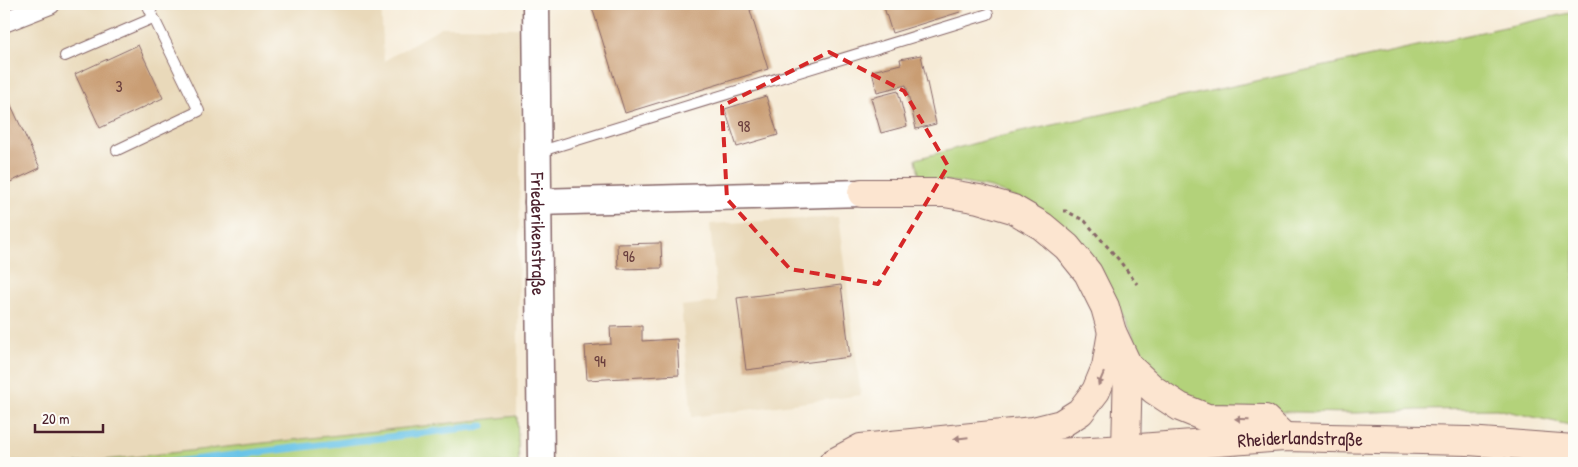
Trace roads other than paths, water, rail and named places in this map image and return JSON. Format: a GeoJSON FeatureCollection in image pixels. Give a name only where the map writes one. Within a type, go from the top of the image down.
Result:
{"type":"FeatureCollection","features":[{"type":"Feature","properties":{"kind":"main road"},"geometry":{"type":"LineString","coordinates":[[862,193],[945,194],[979,199],[1013,209],[1042,226],[1067,247],[1088,273],[1105,307],[1112,332],[1128,366],[1154,390],[1180,407],[1207,418],[1265,419],[1284,437]]}},
{"type":"Feature","properties":{"kind":"main road"},"geometry":{"type":"LineString","coordinates":[[833,463],[861,448],[1033,431],[1061,424],[1080,412],[1096,391],[1106,367],[1112,332]]}},
{"type":"Feature","properties":{"kind":"main road"},"geometry":{"type":"LineString","coordinates":[[1126,449],[1128,366]]}},
{"type":"Feature","properties":{"kind":"main road","name":"Rheiderlandstraße"},"geometry":{"type":"LineString","coordinates":[[876,463],[1126,449],[1284,437],[1468,441],[1574,449]]}},
{"type":"Feature","properties":{"kind":"street"},"geometry":{"type":"LineString","coordinates":[[4,22],[50,4]]}},
{"type":"Feature","properties":{"kind":"street","name":"Friederikenstraße"},"geometry":{"type":"LineString","coordinates":[[536,4],[541,463]]}},
{"type":"Feature","properties":{"kind":"street"},"geometry":{"type":"LineString","coordinates":[[538,202],[862,193]]}},
{"type":"Feature","properties":{"kind":"lane"},"geometry":{"type":"LineString","coordinates":[[117,150],[199,111],[146,4]]}},
{"type":"Feature","properties":{"kind":"lane"},"geometry":{"type":"LineString","coordinates":[[537,153],[988,14]]}},
{"type":"Feature","properties":{"kind":"lane"},"geometry":{"type":"LineString","coordinates":[[65,56],[153,18]]}},
{"type":"Feature","properties":{"kind":"waterway"},"geometry":{"type":"LineString","coordinates":[[166,463],[483,426]]}}]}
